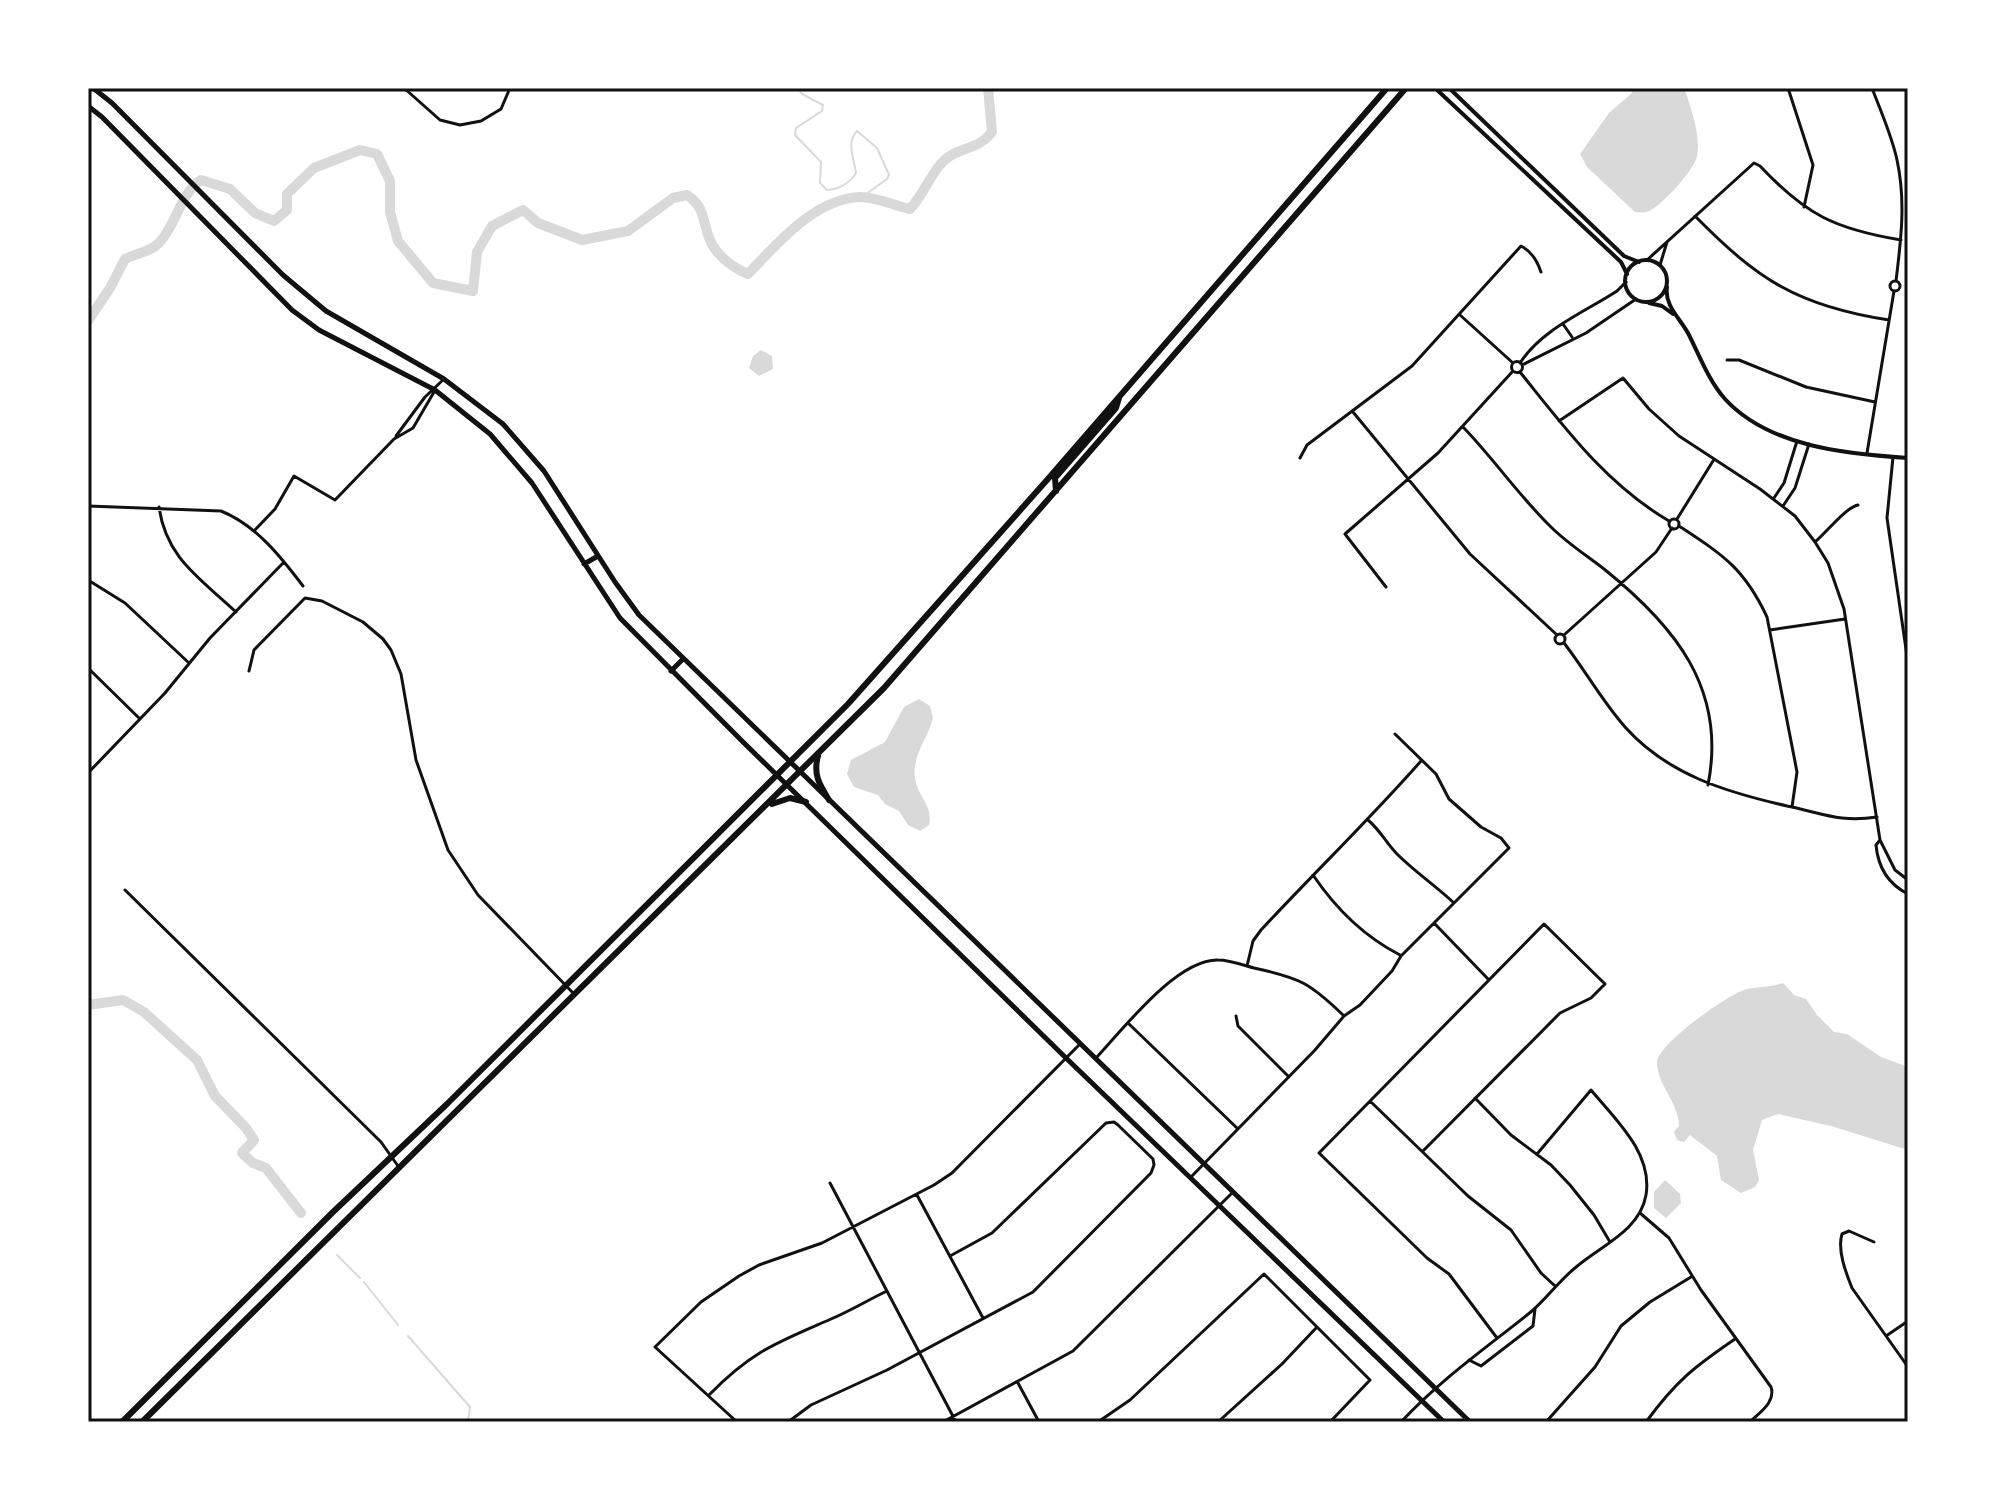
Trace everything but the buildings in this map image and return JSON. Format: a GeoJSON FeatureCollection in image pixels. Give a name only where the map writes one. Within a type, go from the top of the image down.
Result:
{"type":"FeatureCollection","features":[{"type":"Feature","properties":{"kind":"highway"},"geometry":{"type":"LineString","coordinates":[[122,1422],[778,775],[875,675],[1387,88]]}},
{"type":"Feature","properties":{"kind":"highway"},"geometry":{"type":"LineString","coordinates":[[142,1422],[788,785],[893,677],[1406,88]]}},
{"type":"Feature","properties":{"kind":"highway"},"geometry":{"type":"LineString","coordinates":[[1056,491],[1055,478],[1116,408],[1121,395]]}},
{"type":"Feature","properties":{"kind":"highway"},"geometry":{"type":"LineString","coordinates":[[818,755],[816,779],[829,800]]}},
{"type":"Feature","properties":{"kind":"highway"},"geometry":{"type":"LineString","coordinates":[[765,807],[787,798],[806,802]]}},
{"type":"Feature","properties":{"kind":"highway"},"geometry":{"type":"LineString","coordinates":[[680,872],[690,882]]}},
{"type":"Feature","properties":{"kind":"main road"},"geometry":{"type":"LineString","coordinates":[[93,88],[112,103],[283,275],[326,311],[444,379],[503,424],[534,459],[639,615],[1470,1422]]}},
{"type":"Feature","properties":{"kind":"main road"},"geometry":{"type":"LineString","coordinates":[[88,106],[292,310],[319,330],[435,390],[490,434],[532,483],[620,618],[671,671],[1444,1422]]}},
{"type":"Feature","properties":{"kind":"main road"},"geometry":{"type":"LineString","coordinates":[[584,564],[598,556]]}},
{"type":"Feature","properties":{"kind":"main road"},"geometry":{"type":"LineString","coordinates":[[671,671],[683,659]]}},
{"type":"Feature","properties":{"kind":"street"},"geometry":{"type":"LineString","coordinates":[[404,88],[440,120],[460,125],[481,121],[501,109],[510,88]]}},
{"type":"Feature","properties":{"kind":"street"},"geometry":{"type":"LineString","coordinates":[[1435,88],[1621,262],[1627,274],[1629,294],[1662,306],[1678,318]]}},
{"type":"Feature","properties":{"kind":"street"},"geometry":{"type":"LineString","coordinates":[[1449,88],[1624,256],[1639,262]]}},
{"type":"Feature","properties":{"kind":"street"},"geometry":{"type":"LineString","coordinates":[[1788,88],[1813,165],[1804,207]]}},
{"type":"Feature","properties":{"kind":"street"},"geometry":{"type":"LineString","coordinates":[[1872,88],[1900,172],[1903,212],[1896,281],[1900,287]]}},
{"type":"Feature","properties":{"kind":"street"},"geometry":{"type":"LineString","coordinates":[[1627,274],[1639,262],[1647,260],[1754,163],[1804,207],[1842,228],[1901,240]]}},
{"type":"Feature","properties":{"kind":"street"},"geometry":{"type":"LineString","coordinates":[[1695,216],[1730,252],[1779,286],[1830,308],[1889,320]]}},
{"type":"Feature","properties":{"kind":"street"},"geometry":{"type":"LineString","coordinates":[[1660,265],[1669,239]]}},
{"type":"Feature","properties":{"kind":"street"},"geometry":{"type":"LineString","coordinates":[[1300,458],[1307,445],[1404,373],[1521,246],[1533,256],[1541,272]]}},
{"type":"Feature","properties":{"kind":"street"},"geometry":{"type":"LineString","coordinates":[[1647,260],[1660,265],[1666,275],[1666,299],[1687,331],[1710,377],[1726,400],[1757,425],[1809,444],[1908,458]]}},
{"type":"Feature","properties":{"kind":"street"},"geometry":{"type":"LineString","coordinates":[[1894,291],[1889,285],[1896,281]]}},
{"type":"Feature","properties":{"kind":"street"},"geometry":{"type":"LineString","coordinates":[[1520,372],[1525,355],[1563,324],[1616,292],[1626,282]]}},
{"type":"Feature","properties":{"kind":"street"},"geometry":{"type":"LineString","coordinates":[[1648,302],[1660,297],[1667,287]]}},
{"type":"Feature","properties":{"kind":"street"},"geometry":{"type":"LineString","coordinates":[[1867,454],[1894,291],[1900,287],[1908,288]]}},
{"type":"Feature","properties":{"kind":"street"},"geometry":{"type":"LineString","coordinates":[[1460,315],[1513,363],[1521,364],[1573,339],[1636,299]]}},
{"type":"Feature","properties":{"kind":"street"},"geometry":{"type":"LineString","coordinates":[[1563,324],[1573,339]]}},
{"type":"Feature","properties":{"kind":"street"},"geometry":{"type":"LineString","coordinates":[[1727,360],[1739,360],[1817,390],[1875,402]]}},
{"type":"Feature","properties":{"kind":"street"},"geometry":{"type":"LineString","coordinates":[[1386,587],[1345,534],[1463,427],[1513,371],[1513,363]]}},
{"type":"Feature","properties":{"kind":"street"},"geometry":{"type":"LineString","coordinates":[[1513,371],[1520,372],[1607,475],[1669,521],[1672,528]]}},
{"type":"Feature","properties":{"kind":"street"},"geometry":{"type":"LineString","coordinates":[[1559,421],[1623,378],[1659,418],[1713,460],[1774,498],[1815,542],[1837,584],[1845,619],[1880,840],[1894,869],[1908,880]]}},
{"type":"Feature","properties":{"kind":"street"},"geometry":{"type":"LineString","coordinates":[[394,439],[413,428],[444,379]]}},
{"type":"Feature","properties":{"kind":"street"},"geometry":{"type":"LineString","coordinates":[[254,531],[275,509],[294,476],[335,500],[394,439],[425,397],[435,390]]}},
{"type":"Feature","properties":{"kind":"street"},"geometry":{"type":"LineString","coordinates":[[1353,412],[1479,564],[1557,635],[1564,635],[1656,552],[1672,528],[1679,526]]}},
{"type":"Feature","properties":{"kind":"street"},"geometry":{"type":"LineString","coordinates":[[1463,427],[1545,521],[1621,584],[1670,633],[1698,676],[1708,705],[1713,735],[1708,785]]}},
{"type":"Feature","properties":{"kind":"street"},"geometry":{"type":"LineString","coordinates":[[1774,498],[1787,476],[1797,441]]}},
{"type":"Feature","properties":{"kind":"street"},"geometry":{"type":"LineString","coordinates":[[1783,506],[1798,479],[1809,444]]}},
{"type":"Feature","properties":{"kind":"street"},"geometry":{"type":"LineString","coordinates":[[1893,457],[1887,518],[1908,663]]}},
{"type":"Feature","properties":{"kind":"street"},"geometry":{"type":"LineString","coordinates":[[1669,521],[1677,519],[1713,460]]}},
{"type":"Feature","properties":{"kind":"street"},"geometry":{"type":"LineString","coordinates":[[1787,476],[1798,479]]}},
{"type":"Feature","properties":{"kind":"street"},"geometry":{"type":"LineString","coordinates":[[1815,542],[1851,507],[1858,505]]}},
{"type":"Feature","properties":{"kind":"street"},"geometry":{"type":"LineString","coordinates":[[88,506],[221,511],[234,516],[254,531],[303,586]]}},
{"type":"Feature","properties":{"kind":"street"},"geometry":{"type":"LineString","coordinates":[[159,507],[162,530],[171,547],[236,612]]}},
{"type":"Feature","properties":{"kind":"street"},"geometry":{"type":"LineString","coordinates":[[1677,519],[1679,526],[1724,556],[1738,570],[1761,604],[1770,630],[1797,772],[1792,807]]}},
{"type":"Feature","properties":{"kind":"street"},"geometry":{"type":"LineString","coordinates":[[89,770],[284,562]]}},
{"type":"Feature","properties":{"kind":"street"},"geometry":{"type":"LineString","coordinates":[[88,580],[125,603],[189,663]]}},
{"type":"Feature","properties":{"kind":"street"},"geometry":{"type":"LineString","coordinates":[[249,671],[254,650],[300,601],[313,598],[363,622],[383,639],[397,661],[416,760],[448,850],[478,895],[575,995]]}},
{"type":"Feature","properties":{"kind":"street"},"geometry":{"type":"LineString","coordinates":[[1770,630],[1845,619]]}},
{"type":"Feature","properties":{"kind":"street"},"geometry":{"type":"LineString","coordinates":[[1557,635],[1557,643],[1564,643]]}},
{"type":"Feature","properties":{"kind":"street"},"geometry":{"type":"LineString","coordinates":[[1564,635],[1564,643],[1630,732],[1662,759],[1708,785],[1732,793],[1839,820],[1877,817]]}},
{"type":"Feature","properties":{"kind":"street"},"geometry":{"type":"LineString","coordinates":[[88,668],[140,719]]}},
{"type":"Feature","properties":{"kind":"street"},"geometry":{"type":"LineString","coordinates":[[1191,1177],[1344,1016],[1360,1005],[1392,971],[1401,956],[1509,848],[1501,838],[1481,827],[1449,799],[1436,774],[1395,734]]}},
{"type":"Feature","properties":{"kind":"street"},"geometry":{"type":"LineString","coordinates":[[1247,966],[1253,941],[1261,930],[1422,760]]}},
{"type":"Feature","properties":{"kind":"street"},"geometry":{"type":"LineString","coordinates":[[1368,820],[1427,883],[1454,903]]}},
{"type":"Feature","properties":{"kind":"street"},"geometry":{"type":"LineString","coordinates":[[1880,840],[1876,845],[1877,856],[1886,876],[1898,889],[1908,894]]}},
{"type":"Feature","properties":{"kind":"street"},"geometry":{"type":"LineString","coordinates":[[1886,876],[1894,869]]}},
{"type":"Feature","properties":{"kind":"street"},"geometry":{"type":"LineString","coordinates":[[1313,875],[1331,901],[1373,941],[1401,956]]}},
{"type":"Feature","properties":{"kind":"street"},"geometry":{"type":"LineString","coordinates":[[125,890],[392,1156],[399,1168]]}},
{"type":"Feature","properties":{"kind":"street"},"geometry":{"type":"LineString","coordinates":[[1434,923],[1489,980]]}},
{"type":"Feature","properties":{"kind":"street"},"geometry":{"type":"LineString","coordinates":[[1423,1151],[1560,1013],[1591,998],[1605,984],[1544,924],[1319,1153],[1427,1258],[1449,1274],[1497,1338]]}},
{"type":"Feature","properties":{"kind":"street"},"geometry":{"type":"LineString","coordinates":[[1094,1060],[1179,973],[1198,963],[1219,960],[1293,976],[1314,988],[1344,1016]]}},
{"type":"Feature","properties":{"kind":"street"},"geometry":{"type":"LineString","coordinates":[[1236,1016],[1238,1026],[1289,1077]]}},
{"type":"Feature","properties":{"kind":"street"},"geometry":{"type":"LineString","coordinates":[[1128,1023],[1238,1129]]}},
{"type":"Feature","properties":{"kind":"street"},"geometry":{"type":"LineString","coordinates":[[737,1422],[655,1347],[701,1302],[729,1281],[759,1265],[806,1250],[853,1228],[952,1173],[1079,1045]]}},
{"type":"Feature","properties":{"kind":"street"},"geometry":{"type":"LineString","coordinates":[[1401,1422],[1433,1388],[1535,1309],[1555,1286],[1591,1254],[1625,1231],[1640,1213],[1647,1180],[1643,1161],[1635,1145],[1591,1090],[1537,1154]]}},
{"type":"Feature","properties":{"kind":"street"},"geometry":{"type":"LineString","coordinates":[[1475,1098],[1511,1135],[1570,1185],[1594,1215],[1610,1242]]}},
{"type":"Feature","properties":{"kind":"street"},"geometry":{"type":"LineString","coordinates":[[1370,1101],[1468,1196],[1511,1230],[1541,1273],[1555,1286]]}},
{"type":"Feature","properties":{"kind":"street"},"geometry":{"type":"LineString","coordinates":[[788,1422],[811,1405],[919,1353],[1042,1284],[1151,1173],[1154,1162],[1118,1125],[1106,1123],[992,1233],[950,1256]]}},
{"type":"Feature","properties":{"kind":"street"},"geometry":{"type":"LineString","coordinates":[[830,1183],[956,1422]]}},
{"type":"Feature","properties":{"kind":"street"},"geometry":{"type":"LineString","coordinates":[[943,1422],[1073,1351],[1233,1192]]}},
{"type":"Feature","properties":{"kind":"street"},"geometry":{"type":"LineString","coordinates":[[916,1194],[983,1318]]}},
{"type":"Feature","properties":{"kind":"street"},"geometry":{"type":"LineString","coordinates":[[1640,1213],[1669,1238],[1735,1339],[1771,1387],[1771,1400],[1750,1422]]}},
{"type":"Feature","properties":{"kind":"street"},"geometry":{"type":"LineString","coordinates":[[1874,1242],[1849,1231],[1842,1234],[1840,1239],[1852,1288],[1908,1367]]}},
{"type":"Feature","properties":{"kind":"street"},"geometry":{"type":"LineString","coordinates":[[1098,1422],[1130,1400],[1264,1274],[1370,1380],[1330,1422]]}},
{"type":"Feature","properties":{"kind":"street"},"geometry":{"type":"LineString","coordinates":[[1546,1422],[1595,1367],[1621,1326],[1650,1302],[1692,1276]]}},
{"type":"Feature","properties":{"kind":"street"},"geometry":{"type":"LineString","coordinates":[[709,1396],[731,1373],[771,1344],[887,1291]]}},
{"type":"Feature","properties":{"kind":"street"},"geometry":{"type":"LineString","coordinates":[[1469,1360],[1481,1366],[1533,1326],[1535,1309]]}},
{"type":"Feature","properties":{"kind":"street"},"geometry":{"type":"LineString","coordinates":[[1886,1336],[1908,1321]]}},
{"type":"Feature","properties":{"kind":"street"},"geometry":{"type":"LineString","coordinates":[[1218,1422],[1282,1364],[1317,1327]]}},
{"type":"Feature","properties":{"kind":"street"},"geometry":{"type":"LineString","coordinates":[[1646,1422],[1663,1398],[1689,1371],[1735,1339]]}},
{"type":"Feature","properties":{"kind":"street"},"geometry":{"type":"LineString","coordinates":[[1017,1382],[1039,1422]]}},
{"type":"Feature","properties":{"kind":"shaded area"},"geometry":{"type":"Polygon","coordinates":[[[1632,88],[1684,88],[1698,140],[1697,156],[1690,170],[1668,196],[1646,212],[1635,212],[1587,167],[1580,154],[1609,113],[1632,93],[1632,88]]]}},
{"type":"Feature","properties":{"kind":"shaded area"},"geometry":{"type":"Polygon","coordinates":[[[761,350],[772,356],[773,369],[759,376],[749,368],[753,356],[761,350]]]}},
{"type":"Feature","properties":{"kind":"shaded area"},"geometry":{"type":"Polygon","coordinates":[[[919,699],[930,706],[933,718],[915,769],[916,784],[930,818],[929,825],[920,831],[908,825],[899,811],[885,804],[878,795],[854,787],[847,774],[851,760],[885,742],[904,707],[919,699]]]}},
{"type":"Feature","properties":{"kind":"shaded area"},"geometry":{"type":"Polygon","coordinates":[[[1783,983],[1794,995],[1806,999],[1834,1032],[1847,1034],[1881,1057],[1908,1067],[1908,1150],[1831,1126],[1778,1114],[1762,1120],[1753,1150],[1759,1180],[1755,1187],[1741,1193],[1721,1180],[1717,1156],[1690,1135],[1684,1142],[1677,1140],[1674,1132],[1679,1126],[1678,1118],[1660,1078],[1657,1062],[1660,1054],[1681,1032],[1725,1000],[1747,989],[1783,983]]]}},
{"type":"Feature","properties":{"kind":"shaded area"},"geometry":{"type":"Polygon","coordinates":[[[1665,1180],[1680,1194],[1681,1203],[1666,1218],[1654,1208],[1654,1192],[1665,1180]]]}},
{"type":"Feature","properties":{"kind":"waterway"},"geometry":{"type":"LineString","coordinates":[[798,88],[802,94],[823,105],[822,111],[796,128],[795,135],[821,162],[820,183],[827,190],[844,185],[856,173],[851,145],[857,131],[877,148],[889,175],[862,197]]}},
{"type":"Feature","properties":{"kind":"waterway"},"geometry":{"type":"LineString","coordinates":[[88,321],[125,259],[159,243],[188,194],[201,180],[230,189],[255,213],[274,221],[287,210],[287,194],[314,168],[360,150],[377,154],[390,181],[390,212],[398,241],[433,283],[473,291],[477,252],[492,226],[523,210],[538,223],[582,240],[628,231],[673,198],[687,195],[701,210],[716,251],[731,265],[748,274],[798,225],[828,205],[861,197],[910,209],[945,159],[986,139],[992,132],[988,88]]}},
{"type":"Feature","properties":{"kind":"waterway"},"geometry":{"type":"LineString","coordinates":[[88,1005],[123,1000],[144,1012],[197,1060],[215,1096],[254,1140],[242,1153],[253,1163],[266,1168],[301,1213]]}},
{"type":"Feature","properties":{"kind":"waterway"},"geometry":{"type":"LineString","coordinates":[[337,1255],[360,1278]]}},
{"type":"Feature","properties":{"kind":"waterway"},"geometry":{"type":"LineString","coordinates":[[364,1282],[398,1325]]}},
{"type":"Feature","properties":{"kind":"waterway"},"geometry":{"type":"LineString","coordinates":[[408,1336],[470,1407],[468,1422]]}}]}
